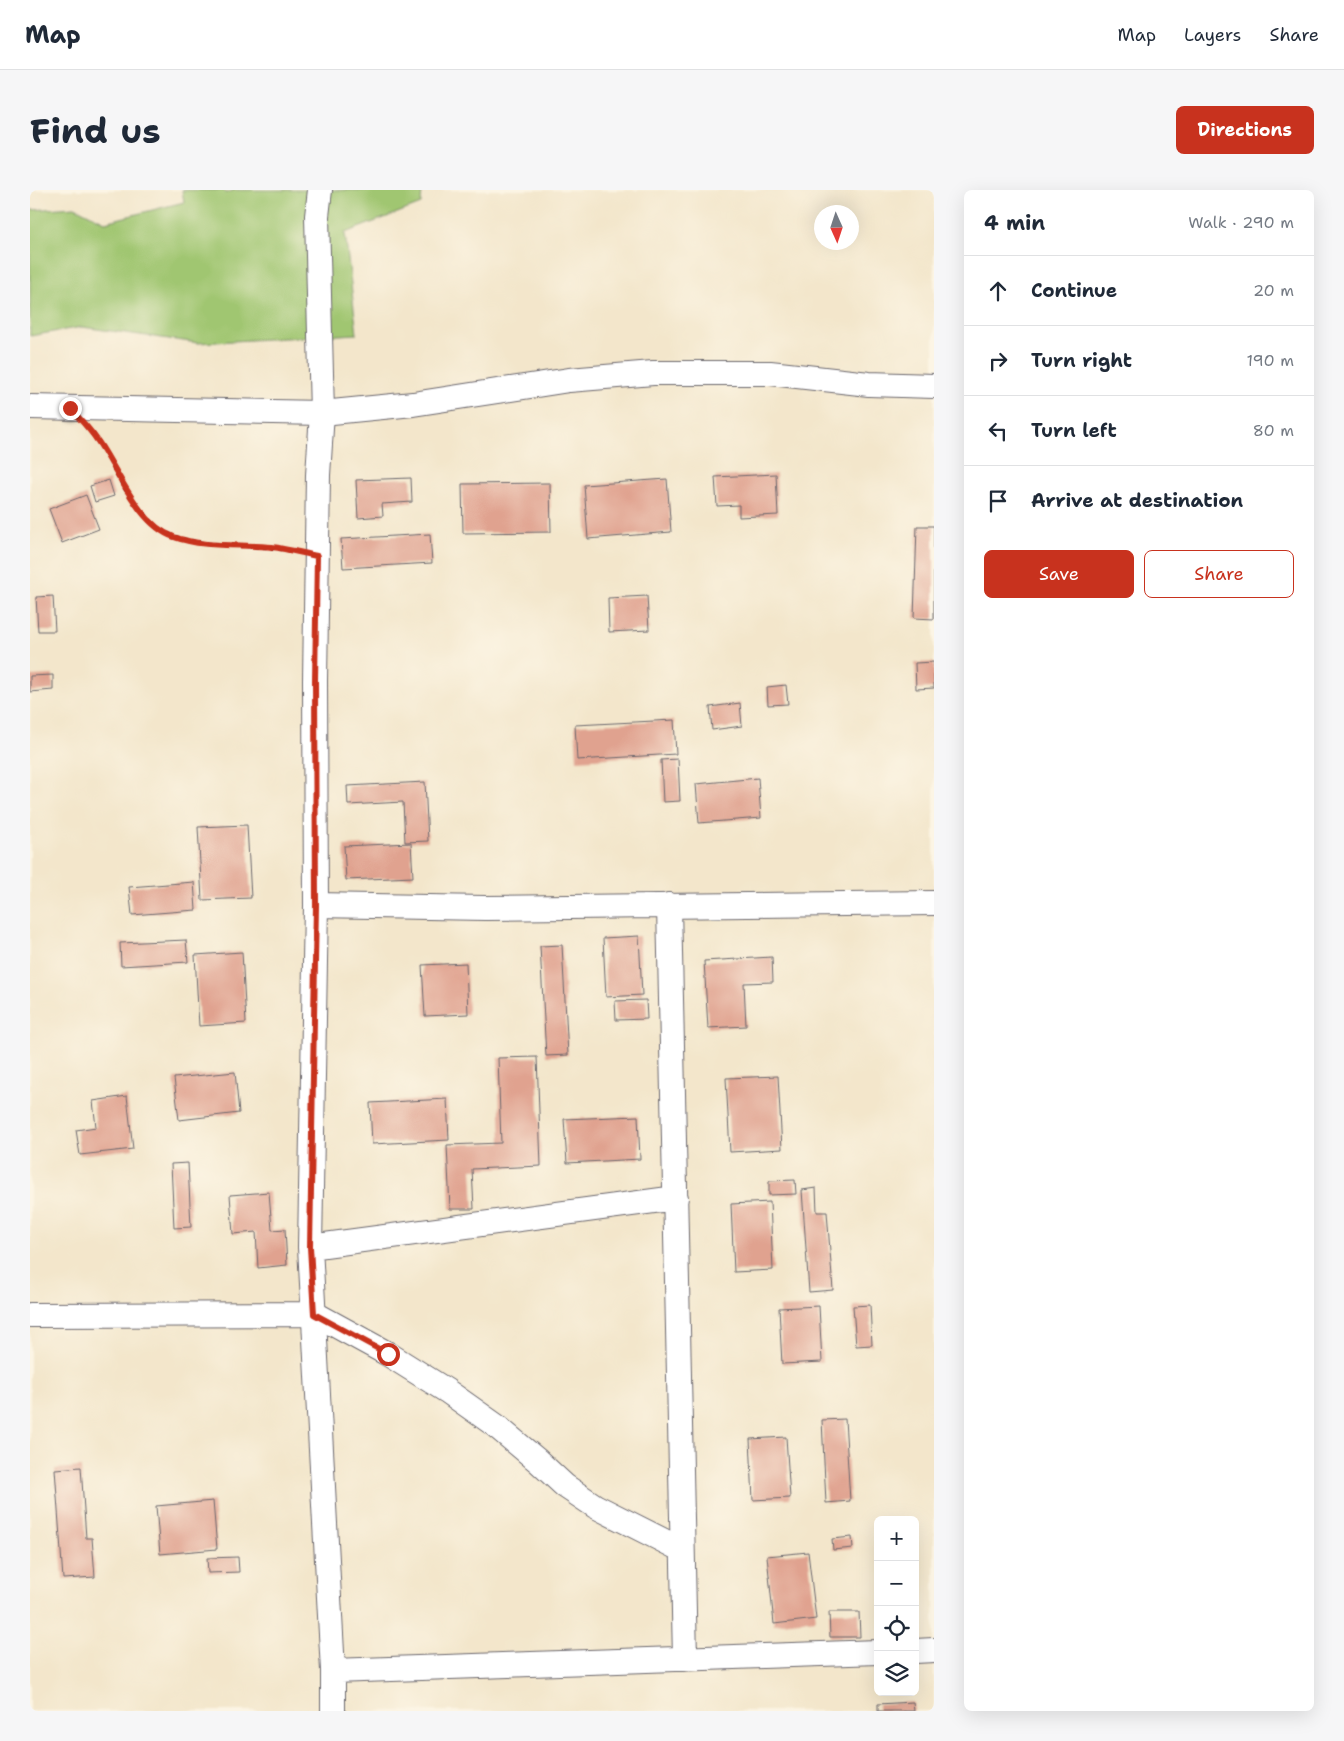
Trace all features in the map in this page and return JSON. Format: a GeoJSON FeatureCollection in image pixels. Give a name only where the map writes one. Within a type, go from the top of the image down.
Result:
{"type":"FeatureCollection","features":[{"type":"Feature","properties":{"kind":"street"},"geometry":{"type":"LineString","coordinates":[[320,190],[317,216],[322,413],[318,475],[315,681],[316,905],[310,1247],[333,1671],[333,1711]]}},
{"type":"Feature","properties":{"kind":"street"},"geometry":{"type":"LineString","coordinates":[[30,407],[322,413],[413,404],[569,380],[653,373],[770,373],[869,384],[934,386]]}},
{"type":"Feature","properties":{"kind":"street"},"geometry":{"type":"LineString","coordinates":[[316,905],[485,908],[934,903]]}},
{"type":"Feature","properties":{"kind":"street"},"geometry":{"type":"LineString","coordinates":[[669,905],[684,1659]]}},
{"type":"Feature","properties":{"kind":"street"},"geometry":{"type":"LineString","coordinates":[[310,1247],[676,1198]]}},
{"type":"Feature","properties":{"kind":"street"},"geometry":{"type":"LineString","coordinates":[[30,1315],[314,1314],[388,1354],[447,1391],[495,1425],[565,1486],[595,1506],[682,1550]]}},
{"type":"Feature","properties":{"kind":"street"},"geometry":{"type":"LineString","coordinates":[[919,1651],[934,1650]]}},
{"type":"Feature","properties":{"kind":"street"},"geometry":{"type":"LineString","coordinates":[[333,1671],[874,1652]]}},
{"type":"Feature","properties":{"kind":"path"},"geometry":{"type":"LineString","coordinates":[[70,408],[96,438],[111,461],[124,487],[150,522],[172,537],[196,542],[274,547],[317,556]]}},
{"type":"Feature","properties":{"kind":"green space"},"geometry":{"type":"Polygon","coordinates":[[[182,190],[223,190],[226,193],[235,190],[422,190],[421,204],[345,233],[357,334],[198,343],[82,327],[30,336],[30,210],[75,207],[105,222],[184,202],[182,190]]]}},
{"type":"Feature","properties":{"kind":"building"},"geometry":{"type":"Polygon","coordinates":[[[776,474],[778,515],[739,517],[739,505],[717,506],[715,477],[776,474]]]}},
{"type":"Feature","properties":{"kind":"building"},"geometry":{"type":"Polygon","coordinates":[[[411,478],[412,502],[382,504],[383,516],[358,518],[356,480],[411,478]]]}},
{"type":"Feature","properties":{"kind":"building"},"geometry":{"type":"Polygon","coordinates":[[[667,479],[671,532],[588,539],[584,485],[667,479]]]}},
{"type":"Feature","properties":{"kind":"building"},"geometry":{"type":"Polygon","coordinates":[[[109,480],[114,496],[95,502],[90,486],[109,480]]]}},
{"type":"Feature","properties":{"kind":"building"},"geometry":{"type":"Polygon","coordinates":[[[550,483],[551,532],[463,533],[462,484],[550,483]]]}},
{"type":"Feature","properties":{"kind":"building"},"geometry":{"type":"Polygon","coordinates":[[[86,495],[99,529],[62,543],[49,509],[86,495]]]}},
{"type":"Feature","properties":{"kind":"building"},"geometry":{"type":"Polygon","coordinates":[[[917,526],[934,526],[934,619],[914,618],[917,526]]]}},
{"type":"Feature","properties":{"kind":"building"},"geometry":{"type":"Polygon","coordinates":[[[430,534],[432,563],[343,568],[341,539],[430,534]]]}},
{"type":"Feature","properties":{"kind":"building"},"geometry":{"type":"Polygon","coordinates":[[[53,596],[55,631],[38,631],[36,597],[53,596]]]}},
{"type":"Feature","properties":{"kind":"building"},"geometry":{"type":"Polygon","coordinates":[[[647,596],[649,630],[609,632],[608,598],[647,596]]]}},
{"type":"Feature","properties":{"kind":"building"},"geometry":{"type":"Polygon","coordinates":[[[934,662],[934,688],[916,689],[915,663],[934,662]]]}},
{"type":"Feature","properties":{"kind":"building"},"geometry":{"type":"Polygon","coordinates":[[[53,675],[53,690],[30,692],[30,676],[53,675]]]}},
{"type":"Feature","properties":{"kind":"building"},"geometry":{"type":"Polygon","coordinates":[[[786,685],[788,704],[768,705],[767,687],[786,685]]]}},
{"type":"Feature","properties":{"kind":"building"},"geometry":{"type":"Polygon","coordinates":[[[740,703],[742,726],[712,730],[710,707],[740,703]]]}},
{"type":"Feature","properties":{"kind":"building"},"geometry":{"type":"Polygon","coordinates":[[[674,720],[676,754],[577,760],[575,725],[674,720]]]}},
{"type":"Feature","properties":{"kind":"building"},"geometry":{"type":"Polygon","coordinates":[[[678,759],[680,801],[663,802],[661,760],[678,759]]]}},
{"type":"Feature","properties":{"kind":"building"},"geometry":{"type":"Polygon","coordinates":[[[758,778],[761,818],[699,823],[696,784],[758,778]]]}},
{"type":"Feature","properties":{"kind":"building"},"geometry":{"type":"Polygon","coordinates":[[[425,782],[428,841],[405,842],[403,802],[348,805],[347,786],[425,782]]]}},
{"type":"Feature","properties":{"kind":"building"},"geometry":{"type":"Polygon","coordinates":[[[247,825],[251,898],[202,900],[198,827],[247,825]]]}},
{"type":"Feature","properties":{"kind":"building"},"geometry":{"type":"Polygon","coordinates":[[[411,843],[413,877],[346,880],[344,846],[411,843]]]}},
{"type":"Feature","properties":{"kind":"building"},"geometry":{"type":"Polygon","coordinates":[[[194,882],[196,910],[132,915],[129,887],[194,882]]]}},
{"type":"Feature","properties":{"kind":"building"},"geometry":{"type":"Polygon","coordinates":[[[639,936],[642,995],[606,997],[603,938],[639,936]]]}},
{"type":"Feature","properties":{"kind":"building"},"geometry":{"type":"Polygon","coordinates":[[[186,940],[188,962],[121,966],[120,943],[186,940]]]}},
{"type":"Feature","properties":{"kind":"building"},"geometry":{"type":"Polygon","coordinates":[[[562,945],[568,1055],[546,1056],[540,946],[562,945]]]}},
{"type":"Feature","properties":{"kind":"building"},"geometry":{"type":"Polygon","coordinates":[[[242,952],[246,1023],[199,1026],[195,955],[242,952]]]}},
{"type":"Feature","properties":{"kind":"building"},"geometry":{"type":"Polygon","coordinates":[[[772,957],[773,982],[744,983],[746,1026],[708,1028],[704,961],[772,957]]]}},
{"type":"Feature","properties":{"kind":"building"},"geometry":{"type":"Polygon","coordinates":[[[466,963],[468,1014],[425,1016],[422,965],[466,963]]]}},
{"type":"Feature","properties":{"kind":"building"},"geometry":{"type":"Polygon","coordinates":[[[646,1000],[647,1019],[616,1020],[615,1001],[646,1000]]]}},
{"type":"Feature","properties":{"kind":"building"},"geometry":{"type":"Polygon","coordinates":[[[537,1057],[541,1166],[472,1169],[474,1209],[450,1209],[447,1145],[501,1143],[498,1058],[537,1057]]]}},
{"type":"Feature","properties":{"kind":"building"},"geometry":{"type":"Polygon","coordinates":[[[235,1072],[239,1113],[179,1120],[174,1078],[235,1072]]]}},
{"type":"Feature","properties":{"kind":"building"},"geometry":{"type":"Polygon","coordinates":[[[778,1076],[782,1149],[730,1152],[726,1078],[778,1076]]]}},
{"type":"Feature","properties":{"kind":"building"},"geometry":{"type":"Polygon","coordinates":[[[127,1096],[133,1149],[80,1155],[76,1130],[96,1127],[93,1101],[127,1096]]]}},
{"type":"Feature","properties":{"kind":"building"},"geometry":{"type":"Polygon","coordinates":[[[447,1099],[449,1140],[372,1144],[370,1103],[447,1099]]]}},
{"type":"Feature","properties":{"kind":"building"},"geometry":{"type":"Polygon","coordinates":[[[638,1116],[640,1159],[567,1163],[564,1119],[638,1116]]]}},
{"type":"Feature","properties":{"kind":"building"},"geometry":{"type":"Polygon","coordinates":[[[188,1163],[191,1227],[174,1228],[171,1164],[188,1163]]]}},
{"type":"Feature","properties":{"kind":"building"},"geometry":{"type":"Polygon","coordinates":[[[795,1180],[796,1194],[769,1195],[769,1181],[795,1180]]]}},
{"type":"Feature","properties":{"kind":"building"},"geometry":{"type":"Polygon","coordinates":[[[816,1188],[817,1212],[827,1212],[833,1290],[809,1292],[802,1190],[816,1188]]]}},
{"type":"Feature","properties":{"kind":"building"},"geometry":{"type":"Polygon","coordinates":[[[269,1192],[272,1230],[285,1229],[287,1265],[258,1268],[256,1232],[233,1234],[230,1195],[269,1192]]]}},
{"type":"Feature","properties":{"kind":"building"},"geometry":{"type":"Polygon","coordinates":[[[770,1202],[773,1270],[734,1272],[731,1204],[770,1202]]]}},
{"type":"Feature","properties":{"kind":"building"},"geometry":{"type":"Polygon","coordinates":[[[870,1305],[872,1345],[856,1346],[853,1306],[870,1305]]]}},
{"type":"Feature","properties":{"kind":"building"},"geometry":{"type":"Polygon","coordinates":[[[819,1306],[822,1362],[782,1364],[779,1308],[819,1306]]]}},
{"type":"Feature","properties":{"kind":"building"},"geometry":{"type":"Polygon","coordinates":[[[845,1419],[850,1501],[826,1503],[822,1420],[845,1419]]]}},
{"type":"Feature","properties":{"kind":"building"},"geometry":{"type":"Polygon","coordinates":[[[786,1437],[790,1498],[753,1500],[750,1439],[786,1437]]]}},
{"type":"Feature","properties":{"kind":"building"},"geometry":{"type":"Polygon","coordinates":[[[81,1467],[86,1538],[92,1538],[95,1577],[63,1579],[55,1469],[81,1467]]]}},
{"type":"Feature","properties":{"kind":"building"},"geometry":{"type":"Polygon","coordinates":[[[213,1501],[217,1549],[160,1554],[156,1506],[213,1501]]]}},
{"type":"Feature","properties":{"kind":"building"},"geometry":{"type":"Polygon","coordinates":[[[852,1537],[853,1548],[833,1550],[832,1539],[852,1537]]]}},
{"type":"Feature","properties":{"kind":"building"},"geometry":{"type":"Polygon","coordinates":[[[808,1552],[816,1619],[774,1624],[767,1556],[808,1552]]]}},
{"type":"Feature","properties":{"kind":"building"},"geometry":{"type":"Polygon","coordinates":[[[238,1557],[239,1572],[208,1573],[207,1558],[238,1557]]]}},
{"type":"Feature","properties":{"kind":"building"},"geometry":{"type":"Polygon","coordinates":[[[829,1612],[859,1612],[860,1637],[830,1637],[829,1612]]]}},
{"type":"Feature","properties":{"kind":"building"},"geometry":{"type":"Polygon","coordinates":[[[913,1702],[914,1711],[878,1711],[878,1704],[913,1702]]]}},
{"type":"Feature","properties":{"kind":"route"},"geometry":{"type":"LineString","coordinates":[[70,408],[96,438],[111,461],[124,487],[150,522],[172,537],[196,542],[274,547],[317,556],[315,681],[316,905],[310,1247],[314,1314],[388,1354]]}}]}
